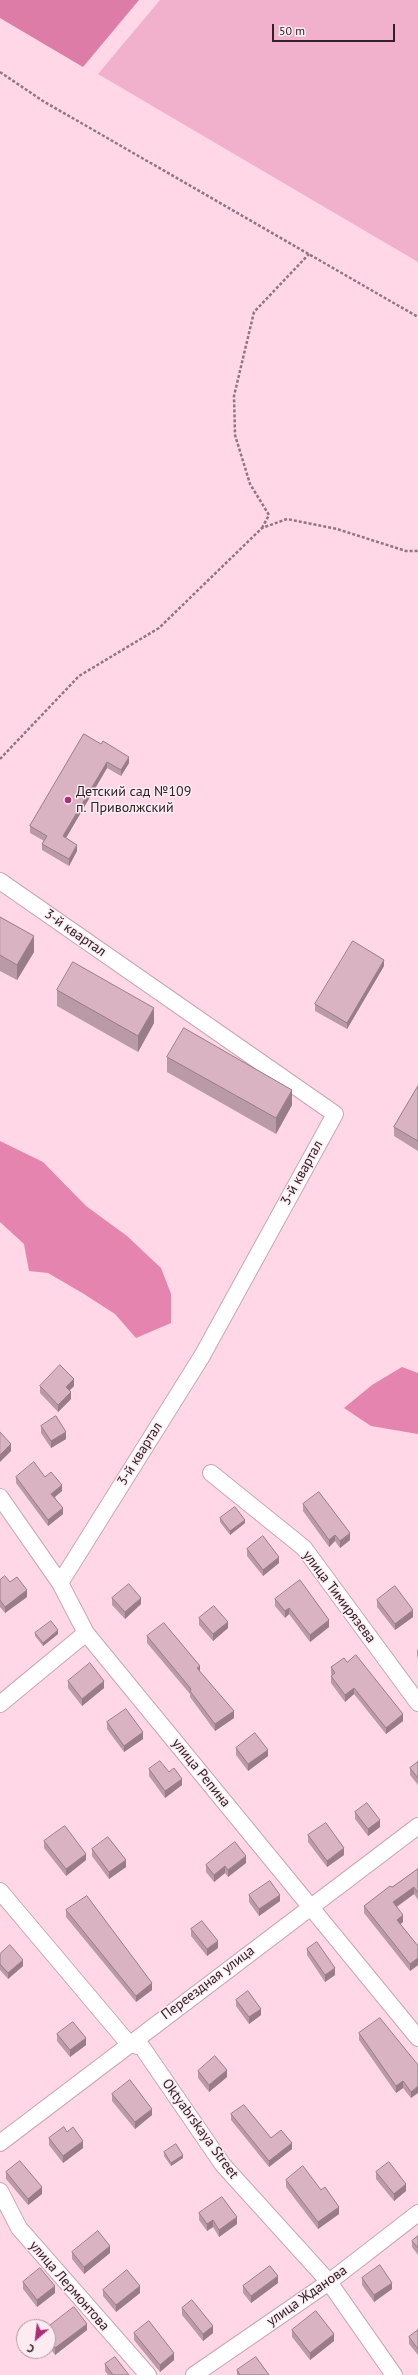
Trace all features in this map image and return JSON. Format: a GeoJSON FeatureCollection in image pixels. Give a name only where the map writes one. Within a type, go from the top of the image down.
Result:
{"type":"FeatureCollection","features":[{"type":"Feature","properties":{"kind":"street","name":"3-й квартал"},"geometry":{"type":"LineString","coordinates":[[0,881],[335,1114],[202,1356],[60,1583]]}},
{"type":"Feature","properties":{"kind":"street","name":"улица Тимирязева"},"geometry":{"type":"LineString","coordinates":[[211,1473],[304,1548],[418,1703]]}},
{"type":"Feature","properties":{"kind":"street","name":"улица Репина"},"geometry":{"type":"LineString","coordinates":[[0,1497],[60,1583],[86,1633],[418,2038]]}},
{"type":"Feature","properties":{"kind":"street"},"geometry":{"type":"LineString","coordinates":[[0,1704],[86,1633]]}},
{"type":"Feature","properties":{"kind":"street","name":"Переездная улица"},"geometry":{"type":"LineString","coordinates":[[0,2143],[310,1906],[418,1826]]}},
{"type":"Feature","properties":{"kind":"street","name":"Oktyabrskaya Street"},"geometry":{"type":"LineString","coordinates":[[0,1890],[129,2044],[142,2047],[223,2165],[329,2282],[394,2375]]}},
{"type":"Feature","properties":{"kind":"street","name":"улица Лермонтова"},"geometry":{"type":"LineString","coordinates":[[0,2191],[19,2228],[148,2375]]}},
{"type":"Feature","properties":{"kind":"street","name":"улица Жданова"},"geometry":{"type":"LineString","coordinates":[[194,2375],[329,2282],[418,2213]]}},
{"type":"Feature","properties":{"kind":"path"},"geometry":{"type":"LineString","coordinates":[[0,72],[43,101],[418,317]]}},
{"type":"Feature","properties":{"kind":"path"},"geometry":{"type":"LineString","coordinates":[[0,760],[79,676],[159,628],[262,528],[269,515],[250,484],[234,435],[234,396],[254,312],[309,254]]}},
{"type":"Feature","properties":{"kind":"path"},"geometry":{"type":"LineString","coordinates":[[262,528],[287,519],[338,529],[406,551],[418,552]]}},
{"type":"Feature","properties":{"kind":"shaded area"},"geometry":{"type":"Polygon","coordinates":[[[0,0],[139,0],[83,67],[0,18],[0,0]]]}},
{"type":"Feature","properties":{"kind":"shaded area"},"geometry":{"type":"Polygon","coordinates":[[[160,0],[418,0],[418,262],[98,74],[160,0]]]}},
{"type":"Feature","properties":{"kind":"shaded area"},"geometry":{"type":"Polygon","coordinates":[[[0,1141],[43,1162],[86,1206],[127,1236],[161,1268],[171,1294],[171,1323],[136,1338],[115,1314],[84,1294],[48,1273],[29,1271],[24,1244],[0,1222],[0,1141]]]}},
{"type":"Feature","properties":{"kind":"shaded area"},"geometry":{"type":"Polygon","coordinates":[[[402,1367],[418,1373],[418,1434],[371,1426],[344,1408],[372,1385],[402,1367]]]}},
{"type":"Feature","properties":{"kind":"building","name":"Детский сад №109 п. Приволжский"},"geometry":{"type":"Polygon","coordinates":[[[84,734],[101,744],[103,741],[129,757],[121,770],[107,762],[63,836],[77,845],[69,859],[42,844],[47,836],[30,826],[84,734]]]}},
{"type":"Feature","properties":{"kind":"building"},"geometry":{"type":"Polygon","coordinates":[[[0,917],[34,936],[17,965],[0,955],[0,917]]]}},
{"type":"Feature","properties":{"kind":"building"},"geometry":{"type":"Polygon","coordinates":[[[353,941],[384,960],[347,1023],[315,1004],[353,941]]]}},
{"type":"Feature","properties":{"kind":"building"},"geometry":{"type":"Polygon","coordinates":[[[73,962],[154,1008],[138,1036],[57,990],[73,962]]]}},
{"type":"Feature","properties":{"kind":"building"},"geometry":{"type":"Polygon","coordinates":[[[184,1028],[292,1090],[276,1118],[167,1057],[184,1028]]]}},
{"type":"Feature","properties":{"kind":"building"},"geometry":{"type":"Polygon","coordinates":[[[418,1086],[418,1141],[394,1127],[418,1086]]]}},
{"type":"Feature","properties":{"kind":"building"},"geometry":{"type":"Polygon","coordinates":[[[60,1365],[74,1379],[66,1387],[71,1392],[58,1405],[40,1386],[60,1365]]]}},
{"type":"Feature","properties":{"kind":"building"},"geometry":{"type":"Polygon","coordinates":[[[56,1416],[66,1432],[51,1441],[41,1426],[56,1416]]]}},
{"type":"Feature","properties":{"kind":"building"},"geometry":{"type":"Polygon","coordinates":[[[0,1432],[11,1444],[0,1455],[0,1432]]]}},
{"type":"Feature","properties":{"kind":"building"},"geometry":{"type":"Polygon","coordinates":[[[34,1462],[45,1477],[51,1472],[62,1485],[51,1494],[63,1508],[48,1520],[16,1477],[34,1462]]]}},
{"type":"Feature","properties":{"kind":"building"},"geometry":{"type":"Polygon","coordinates":[[[319,1492],[350,1533],[340,1541],[335,1535],[329,1540],[303,1504],[319,1492]]]}},
{"type":"Feature","properties":{"kind":"building"},"geometry":{"type":"Polygon","coordinates":[[[235,1507],[245,1520],[230,1531],[220,1518],[235,1507]]]}},
{"type":"Feature","properties":{"kind":"building"},"geometry":{"type":"Polygon","coordinates":[[[263,1536],[279,1557],[263,1570],[247,1549],[263,1536]]]}},
{"type":"Feature","properties":{"kind":"building"},"geometry":{"type":"Polygon","coordinates":[[[5,1576],[10,1582],[17,1577],[27,1590],[5,1607],[0,1600],[0,1580],[5,1576]]]}},
{"type":"Feature","properties":{"kind":"building"},"geometry":{"type":"Polygon","coordinates":[[[300,1580],[329,1620],[310,1635],[289,1608],[285,1611],[275,1599],[300,1580]]]}},
{"type":"Feature","properties":{"kind":"building"},"geometry":{"type":"Polygon","coordinates":[[[129,1584],[141,1598],[125,1612],[112,1598],[129,1584]]]}},
{"type":"Feature","properties":{"kind":"building"},"geometry":{"type":"Polygon","coordinates":[[[395,1586],[413,1610],[395,1624],[377,1600],[395,1586]]]}},
{"type":"Feature","properties":{"kind":"building"},"geometry":{"type":"Polygon","coordinates":[[[214,1606],[228,1622],[213,1634],[199,1618],[214,1606]]]}},
{"type":"Feature","properties":{"kind":"building"},"geometry":{"type":"Polygon","coordinates":[[[51,1621],[58,1630],[43,1643],[35,1633],[51,1621]]]}},
{"type":"Feature","properties":{"kind":"building"},"geometry":{"type":"Polygon","coordinates":[[[164,1623],[200,1666],[197,1668],[234,1711],[215,1724],[190,1691],[191,1689],[147,1636],[164,1623]]]}},
{"type":"Feature","properties":{"kind":"building"},"geometry":{"type":"Polygon","coordinates":[[[356,1655],[403,1714],[386,1728],[354,1688],[345,1695],[331,1676],[335,1673],[331,1667],[344,1658],[347,1662],[356,1655]]]}},
{"type":"Feature","properties":{"kind":"building"},"geometry":{"type":"Polygon","coordinates":[[[90,1663],[104,1681],[82,1699],[68,1681],[90,1663]]]}},
{"type":"Feature","properties":{"kind":"building"},"geometry":{"type":"Polygon","coordinates":[[[126,1709],[143,1732],[124,1746],[107,1722],[126,1709]]]}},
{"type":"Feature","properties":{"kind":"building"},"geometry":{"type":"Polygon","coordinates":[[[255,1733],[268,1750],[248,1764],[236,1748],[255,1733]]]}},
{"type":"Feature","properties":{"kind":"building"},"geometry":{"type":"Polygon","coordinates":[[[160,1761],[169,1772],[174,1768],[182,1779],[165,1791],[149,1769],[160,1761]]]}},
{"type":"Feature","properties":{"kind":"building"},"geometry":{"type":"Polygon","coordinates":[[[418,1762],[418,1778],[410,1768],[418,1762]]]}},
{"type":"Feature","properties":{"kind":"building"},"geometry":{"type":"Polygon","coordinates":[[[367,1803],[380,1820],[368,1829],[355,1812],[367,1803]]]}},
{"type":"Feature","properties":{"kind":"building"},"geometry":{"type":"Polygon","coordinates":[[[326,1823],[344,1848],[327,1861],[308,1835],[326,1823]]]}},
{"type":"Feature","properties":{"kind":"building"},"geometry":{"type":"Polygon","coordinates":[[[65,1826],[86,1854],[66,1869],[44,1841],[65,1826]]]}},
{"type":"Feature","properties":{"kind":"building"},"geometry":{"type":"Polygon","coordinates":[[[108,1837],[126,1860],[109,1872],[92,1849],[108,1837]]]}},
{"type":"Feature","properties":{"kind":"building"},"geometry":{"type":"Polygon","coordinates":[[[235,1842],[246,1856],[228,1870],[225,1866],[214,1875],[206,1865],[235,1842]]]}},
{"type":"Feature","properties":{"kind":"building"},"geometry":{"type":"Polygon","coordinates":[[[418,1869],[418,1893],[414,1887],[393,1902],[403,1915],[397,1920],[418,1946],[418,1958],[410,1964],[364,1906],[390,1886],[392,1887],[418,1869]]]}},
{"type":"Feature","properties":{"kind":"building"},"geometry":{"type":"Polygon","coordinates":[[[270,1881],[280,1895],[259,1909],[249,1895],[270,1881]]]}},
{"type":"Feature","properties":{"kind":"building"},"geometry":{"type":"Polygon","coordinates":[[[87,1896],[152,1983],[136,1996],[66,1910],[87,1896]]]}},
{"type":"Feature","properties":{"kind":"building"},"geometry":{"type":"Polygon","coordinates":[[[202,1921],[218,1941],[207,1949],[191,1929],[202,1921]]]}},
{"type":"Feature","properties":{"kind":"building"},"geometry":{"type":"Polygon","coordinates":[[[317,1942],[335,1968],[325,1975],[307,1949],[317,1942]]]}},
{"type":"Feature","properties":{"kind":"building"},"geometry":{"type":"Polygon","coordinates":[[[10,1945],[23,1960],[8,1973],[0,1964],[0,1954],[10,1945]]]}},
{"type":"Feature","properties":{"kind":"building"},"geometry":{"type":"Polygon","coordinates":[[[248,1991],[261,2009],[249,2017],[236,2000],[248,1991]]]}},
{"type":"Feature","properties":{"kind":"building"},"geometry":{"type":"Polygon","coordinates":[[[380,2018],[418,2065],[418,2086],[411,2092],[403,2081],[396,2086],[359,2033],[380,2018]]]}},
{"type":"Feature","properties":{"kind":"building"},"geometry":{"type":"Polygon","coordinates":[[[73,2022],[86,2038],[70,2050],[57,2034],[73,2022]]]}},
{"type":"Feature","properties":{"kind":"building"},"geometry":{"type":"Polygon","coordinates":[[[215,2056],[227,2070],[209,2085],[198,2071],[215,2056]]]}},
{"type":"Feature","properties":{"kind":"building"},"geometry":{"type":"Polygon","coordinates":[[[130,2080],[152,2109],[135,2122],[112,2094],[130,2080]]]}},
{"type":"Feature","properties":{"kind":"building"},"geometry":{"type":"Polygon","coordinates":[[[244,2105],[271,2138],[281,2130],[292,2143],[269,2161],[231,2114],[244,2105]]]}},
{"type":"Feature","properties":{"kind":"building"},"geometry":{"type":"Polygon","coordinates":[[[64,2127],[67,2132],[73,2127],[83,2141],[63,2156],[49,2138],[64,2127]]]}},
{"type":"Feature","properties":{"kind":"building"},"geometry":{"type":"Polygon","coordinates":[[[176,2144],[183,2155],[171,2163],[164,2152],[176,2144]]]}},
{"type":"Feature","properties":{"kind":"building"},"geometry":{"type":"Polygon","coordinates":[[[20,2161],[42,2187],[28,2199],[6,2172],[20,2161]]]}},
{"type":"Feature","properties":{"kind":"building"},"geometry":{"type":"Polygon","coordinates":[[[389,2162],[406,2184],[394,2194],[376,2172],[389,2162]]]}},
{"type":"Feature","properties":{"kind":"building"},"geometry":{"type":"Polygon","coordinates":[[[303,2166],[321,2190],[325,2187],[339,2207],[318,2222],[286,2180],[303,2166]]]}},
{"type":"Feature","properties":{"kind":"building"},"geometry":{"type":"Polygon","coordinates":[[[222,2197],[237,2217],[219,2230],[213,2220],[207,2224],[199,2213],[222,2197]]]}},
{"type":"Feature","properties":{"kind":"building"},"geometry":{"type":"Polygon","coordinates":[[[98,2231],[110,2246],[84,2267],[72,2252],[98,2231]]]}},
{"type":"Feature","properties":{"kind":"building"},"geometry":{"type":"Polygon","coordinates":[[[418,2236],[418,2248],[412,2241],[418,2236]]]}},
{"type":"Feature","properties":{"kind":"building"},"geometry":{"type":"Polygon","coordinates":[[[380,2265],[392,2283],[374,2295],[362,2278],[380,2265]]]}},
{"type":"Feature","properties":{"kind":"building"},"geometry":{"type":"Polygon","coordinates":[[[270,2266],[278,2276],[251,2296],[243,2286],[270,2266]]]}},
{"type":"Feature","properties":{"kind":"building"},"geometry":{"type":"Polygon","coordinates":[[[40,2268],[55,2286],[37,2300],[23,2282],[40,2268]]]}},
{"type":"Feature","properties":{"kind":"building"},"geometry":{"type":"Polygon","coordinates":[[[127,2270],[140,2286],[116,2305],[103,2290],[127,2270]]]}},
{"type":"Feature","properties":{"kind":"building"},"geometry":{"type":"Polygon","coordinates":[[[192,2300],[213,2326],[203,2334],[182,2308],[192,2300]]]}},
{"type":"Feature","properties":{"kind":"building"},"geometry":{"type":"Polygon","coordinates":[[[74,2307],[87,2324],[56,2347],[56,2321],[74,2307]]]}},
{"type":"Feature","properties":{"kind":"building"},"geometry":{"type":"Polygon","coordinates":[[[316,2311],[334,2334],[310,2353],[292,2330],[316,2311]]]}},
{"type":"Feature","properties":{"kind":"building"},"geometry":{"type":"Polygon","coordinates":[[[149,2321],[174,2353],[160,2365],[134,2333],[149,2321]]]}},
{"type":"Feature","properties":{"kind":"building"},"geometry":{"type":"Polygon","coordinates":[[[418,2330],[418,2349],[409,2337],[418,2330]]]}},
{"type":"Feature","properties":{"kind":"building"},"geometry":{"type":"Polygon","coordinates":[[[115,2357],[129,2375],[113,2375],[105,2364],[115,2357]]]}},
{"type":"Feature","properties":{"kind":"building"},"geometry":{"type":"Polygon","coordinates":[[[256,2357],[269,2375],[240,2375],[237,2370],[256,2357]]]}},
{"type":"Feature","properties":{"kind":"place","name":"Детский сад №109 п. Приволжский"},"geometry":{"type":"Point","coordinates":[68,800]}}]}
